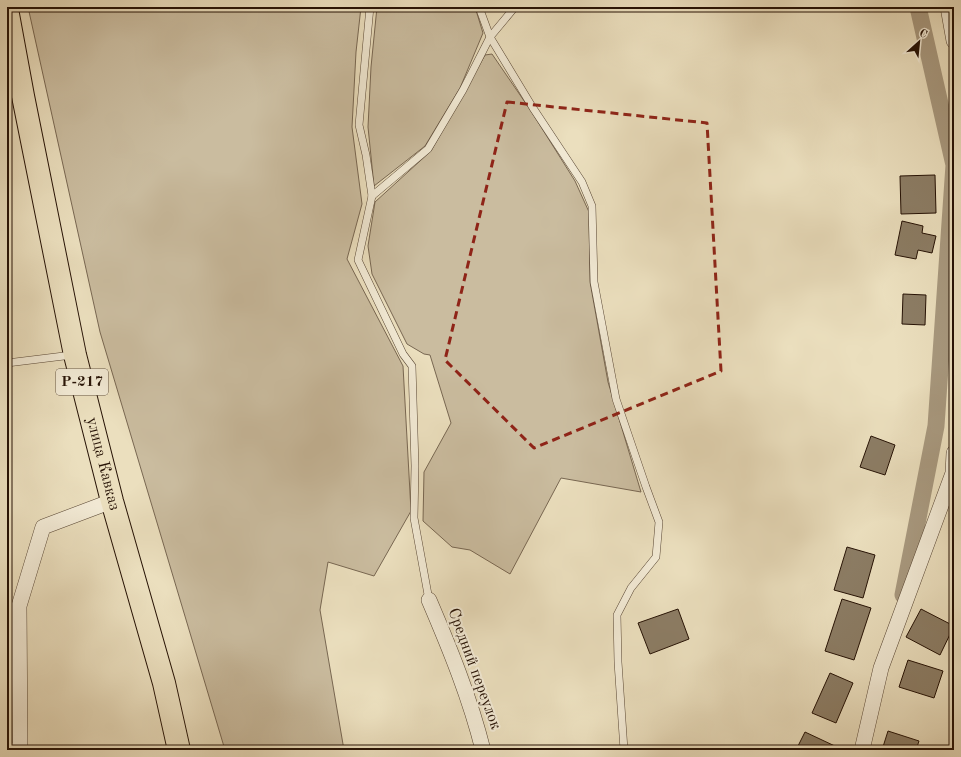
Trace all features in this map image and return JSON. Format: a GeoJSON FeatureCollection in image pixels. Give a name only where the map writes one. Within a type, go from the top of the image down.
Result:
{"type":"FeatureCollection","features":[{"type":"Feature","properties":{"kind":"highway","name":"улица Кавказ"},"geometry":{"type":"LineString","coordinates":[[7,9],[75,355],[112,501],[164,682],[178,750]]}},
{"type":"Feature","properties":{"kind":"street"},"geometry":{"type":"LineString","coordinates":[[948,7],[954,41]]}},
{"type":"Feature","properties":{"kind":"street"},"geometry":{"type":"LineString","coordinates":[[862,750],[881,668],[953,473],[954,453]]}},
{"type":"Feature","properties":{"kind":"street"},"geometry":{"type":"LineString","coordinates":[[19,750],[19,606],[43,527],[112,501]]}},
{"type":"Feature","properties":{"kind":"street","name":"Средний переулок"},"geometry":{"type":"LineString","coordinates":[[429,600],[456,664],[476,723],[483,750]]}},
{"type":"Feature","properties":{"kind":"lane"},"geometry":{"type":"LineString","coordinates":[[370,7],[359,125],[366,155],[372,196],[358,260],[403,354],[412,366],[416,466],[414,518],[429,600]]}},
{"type":"Feature","properties":{"kind":"lane"},"geometry":{"type":"LineString","coordinates":[[479,7],[490,37],[533,108],[582,182],[592,206],[594,282],[616,399],[659,522],[656,557],[631,588],[617,615],[618,662],[624,750]]}},
{"type":"Feature","properties":{"kind":"lane"},"geometry":{"type":"LineString","coordinates":[[372,196],[428,149],[463,90],[490,37],[515,7]]}},
{"type":"Feature","properties":{"kind":"lane"},"geometry":{"type":"LineString","coordinates":[[7,363],[75,355]]}},
{"type":"Feature","properties":{"kind":"lane"},"geometry":{"type":"LineString","coordinates":[[7,744],[19,750]]}},
{"type":"Feature","properties":{"kind":"highlighted area"},"geometry":{"type":"Polygon","coordinates":[[[507,102],[707,123],[721,371],[534,448],[445,360],[507,102]]]}},
{"type":"Feature","properties":{"kind":"shaded area"},"geometry":{"type":"Polygon","coordinates":[[[28,7],[361,7],[356,52],[352,127],[362,204],[347,259],[403,366],[411,511],[374,576],[328,562],[320,610],[344,750],[225,750],[100,332],[28,7]]]}},
{"type":"Feature","properties":{"kind":"shaded area"},"geometry":{"type":"Polygon","coordinates":[[[377,7],[475,7],[483,33],[460,88],[425,146],[374,186],[368,127],[371,67],[377,7]]]}},
{"type":"Feature","properties":{"kind":"shaded area"},"geometry":{"type":"Polygon","coordinates":[[[492,54],[531,111],[575,181],[589,212],[590,282],[608,382],[641,492],[561,478],[510,574],[470,550],[452,547],[423,521],[424,472],[451,423],[430,355],[424,354],[407,344],[372,274],[368,246],[375,202],[431,151],[485,55],[492,54]]]}},
{"type":"Feature","properties":{"kind":"building"},"geometry":{"type":"Polygon","coordinates":[[[935,175],[936,213],[901,214],[900,176],[935,175]]]}},
{"type":"Feature","properties":{"kind":"building"},"geometry":{"type":"Polygon","coordinates":[[[902,221],[923,226],[922,233],[936,236],[932,253],[918,250],[916,259],[895,255],[902,221]]]}},
{"type":"Feature","properties":{"kind":"building"},"geometry":{"type":"Polygon","coordinates":[[[903,294],[926,295],[925,325],[902,324],[903,294]]]}},
{"type":"Feature","properties":{"kind":"building"},"geometry":{"type":"Polygon","coordinates":[[[871,436],[895,445],[885,475],[860,467],[871,436]]]}},
{"type":"Feature","properties":{"kind":"building"},"geometry":{"type":"Polygon","coordinates":[[[847,547],[875,555],[863,598],[834,590],[847,547]]]}},
{"type":"Feature","properties":{"kind":"building"},"geometry":{"type":"Polygon","coordinates":[[[842,599],[871,608],[854,660],[825,651],[842,599]]]}},
{"type":"Feature","properties":{"kind":"building"},"geometry":{"type":"Polygon","coordinates":[[[678,609],[689,639],[650,654],[638,623],[678,609]]]}},
{"type":"Feature","properties":{"kind":"building"},"geometry":{"type":"Polygon","coordinates":[[[921,609],[954,626],[940,655],[906,637],[921,609]]]}},
{"type":"Feature","properties":{"kind":"building"},"geometry":{"type":"Polygon","coordinates":[[[908,660],[943,671],[934,698],[899,687],[908,660]]]}},
{"type":"Feature","properties":{"kind":"building"},"geometry":{"type":"Polygon","coordinates":[[[830,673],[853,683],[836,723],[812,713],[830,673]]]}},
{"type":"Feature","properties":{"kind":"building"},"geometry":{"type":"Polygon","coordinates":[[[888,731],[919,741],[916,750],[882,750],[888,731]]]}},
{"type":"Feature","properties":{"kind":"building"},"geometry":{"type":"Polygon","coordinates":[[[805,732],[837,747],[835,750],[796,750],[805,732]]]}},
{"type":"Feature","properties":{"kind":"waterway"},"geometry":{"type":"LineString","coordinates":[[903,595],[936,426],[954,165],[918,7]]}}]}
